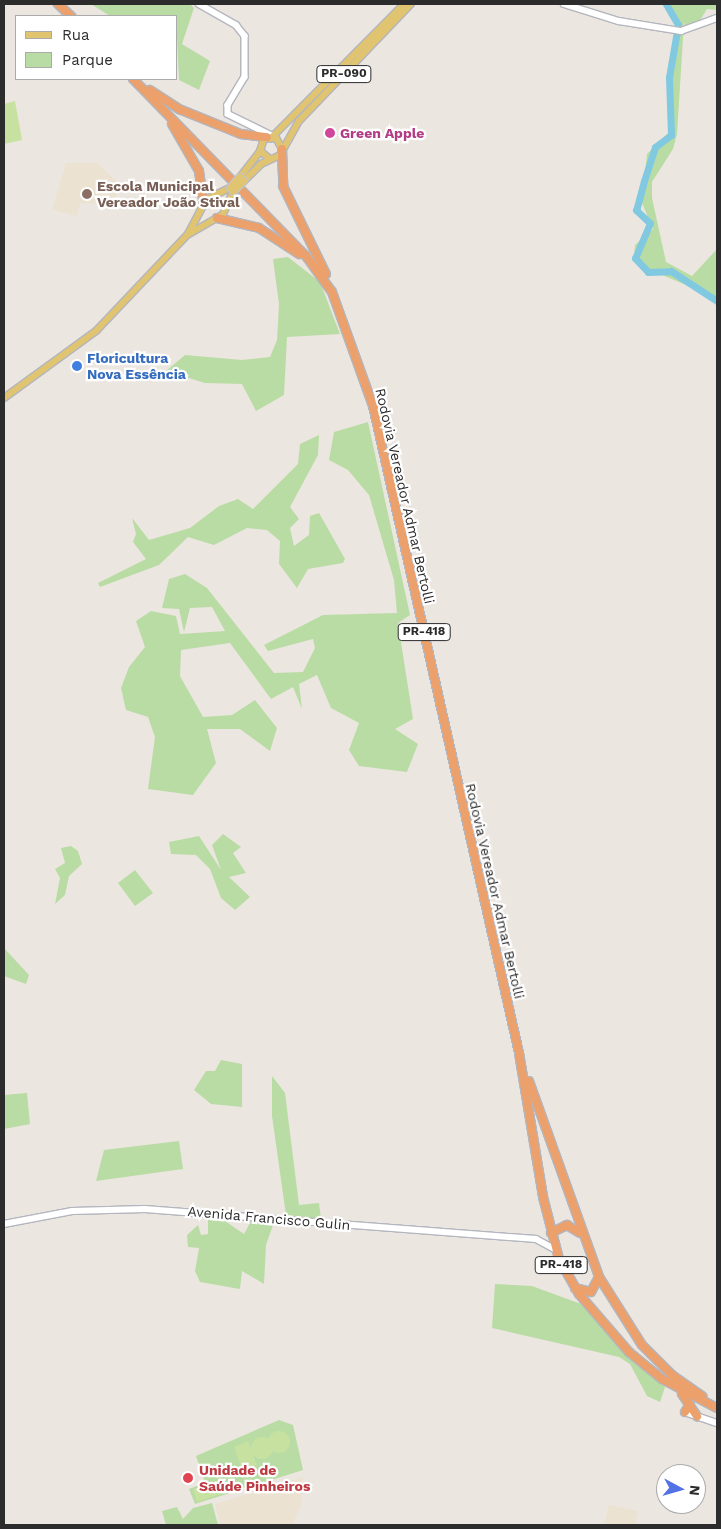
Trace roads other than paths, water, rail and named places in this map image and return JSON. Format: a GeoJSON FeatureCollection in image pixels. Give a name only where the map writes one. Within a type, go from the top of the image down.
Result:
{"type":"FeatureCollection","features":[{"type":"Feature","properties":{"kind":"highway"},"geometry":{"type":"LineString","coordinates":[[58,4],[70,15]]}},
{"type":"Feature","properties":{"kind":"highway","name":"Rodovia Vereador Admar Bertolli"},"geometry":{"type":"LineString","coordinates":[[134,80],[316,268],[332,292],[373,406],[519,1053],[555,1249],[574,1287],[629,1352],[675,1387],[717,1408]]}},
{"type":"Feature","properties":{"kind":"highway"},"geometry":{"type":"LineString","coordinates":[[135,80],[179,109],[241,134],[270,137]]}},
{"type":"Feature","properties":{"kind":"highway"},"geometry":{"type":"LineString","coordinates":[[154,100],[196,164],[204,205]]}},
{"type":"Feature","properties":{"kind":"highway"},"geometry":{"type":"LineString","coordinates":[[282,149],[280,172],[286,194],[332,292]]}},
{"type":"Feature","properties":{"kind":"highway"},"geometry":{"type":"LineString","coordinates":[[218,218],[259,228],[316,268]]}},
{"type":"Feature","properties":{"kind":"highway","name":"Rodovia Vereador Admar Bertolli"},"geometry":{"type":"LineString","coordinates":[[519,1053],[582,1235],[599,1276],[651,1355],[672,1375],[717,1404]]}},
{"type":"Feature","properties":{"kind":"highway"},"geometry":{"type":"LineString","coordinates":[[551,1233],[567,1224],[582,1235]]}},
{"type":"Feature","properties":{"kind":"highway"},"geometry":{"type":"LineString","coordinates":[[574,1287],[591,1292],[599,1276]]}},
{"type":"Feature","properties":{"kind":"highway"},"geometry":{"type":"LineString","coordinates":[[675,1387],[690,1404],[696,1416]]}},
{"type":"Feature","properties":{"kind":"highway"},"geometry":{"type":"LineString","coordinates":[[685,1412],[690,1404]]}},
{"type":"Feature","properties":{"kind":"main road","name":"PR-090"},"geometry":{"type":"LineString","coordinates":[[270,137],[404,4]]}},
{"type":"Feature","properties":{"kind":"main road","name":"PR-090"},"geometry":{"type":"LineString","coordinates":[[282,149],[299,121],[412,4]]}},
{"type":"Feature","properties":{"kind":"main road"},"geometry":{"type":"LineString","coordinates":[[4,398],[96,331],[188,234],[204,205],[215,196],[231,190],[253,168],[270,159],[282,149],[270,137],[260,151],[253,168]]}},
{"type":"Feature","properties":{"kind":"main road"},"geometry":{"type":"LineString","coordinates":[[260,151],[270,159]]}},
{"type":"Feature","properties":{"kind":"main road"},"geometry":{"type":"LineString","coordinates":[[188,234],[218,218],[226,205],[231,190]]}},
{"type":"Feature","properties":{"kind":"main road"},"geometry":{"type":"LineString","coordinates":[[215,196],[226,205]]}},
{"type":"Feature","properties":{"kind":"main road"},"geometry":{"type":"LineString","coordinates":[[204,205],[207,215],[218,218]]}},
{"type":"Feature","properties":{"kind":"street"},"geometry":{"type":"LineString","coordinates":[[200,4],[243,33],[245,77],[227,111],[234,121],[260,130],[270,137]]}},
{"type":"Feature","properties":{"kind":"street"},"geometry":{"type":"LineString","coordinates":[[564,4],[680,31],[717,18]]}},
{"type":"Feature","properties":{"kind":"street","name":"Avenida Francisco Gulin"},"geometry":{"type":"LineString","coordinates":[[4,1224],[72,1211],[128,1208],[536,1239],[555,1249]]}},
{"type":"Feature","properties":{"kind":"street","name":"Avenida Francisco Gulin"},"geometry":{"type":"LineString","coordinates":[[536,1239],[551,1233]]}},
{"type":"Feature","properties":{"kind":"street"},"geometry":{"type":"LineString","coordinates":[[685,1412],[717,1422]]}},
{"type":"Feature","properties":{"kind":"waterway"},"geometry":{"type":"LineString","coordinates":[[666,4],[678,25],[669,77],[671,135],[655,147],[644,181],[636,210],[650,223],[635,258],[648,272],[671,271],[717,301]]}},
{"type":"Feature","properties":{"kind":"place","name":"Green Apple"},"geometry":{"type":"Point","coordinates":[330,133]}},
{"type":"Feature","properties":{"kind":"place","name":"Escola Municipal Vereador João Stival"},"geometry":{"type":"Point","coordinates":[87,194]}},
{"type":"Feature","properties":{"kind":"place","name":"Floricultura Nova Essência"},"geometry":{"type":"Point","coordinates":[77,366]}},
{"type":"Feature","properties":{"kind":"place","name":"Unidade de Saúde Pinheiros"},"geometry":{"type":"Point","coordinates":[188,1478]}}]}
